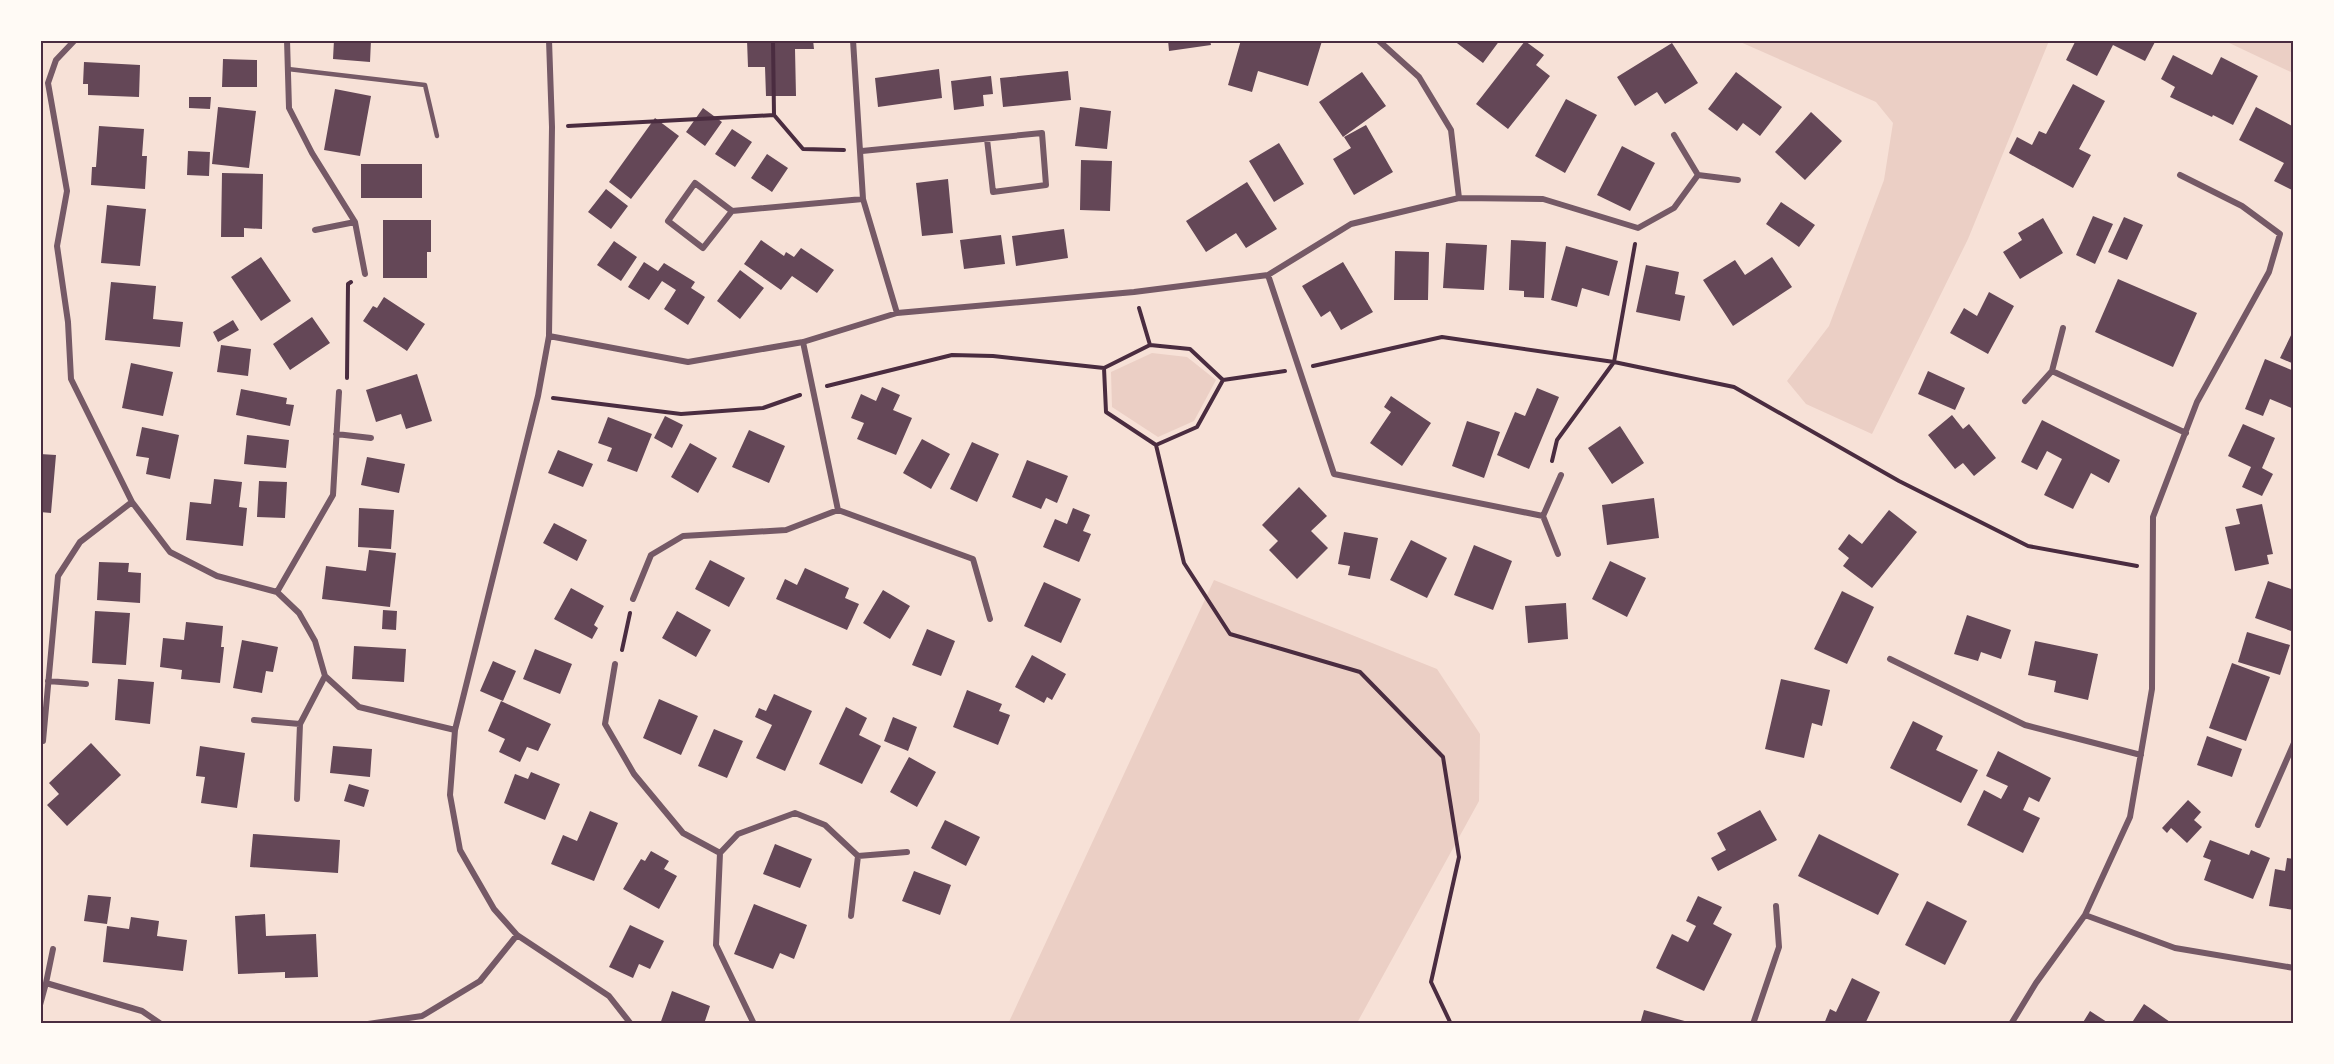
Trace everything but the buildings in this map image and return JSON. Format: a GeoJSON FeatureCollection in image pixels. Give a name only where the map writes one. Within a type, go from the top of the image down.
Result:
{"type":"FeatureCollection","features":[{"type":"Feature","properties":{"kind":"street"},"geometry":{"type":"LineString","coordinates":[[75,40],[56,60],[48,83],[67,191],[57,246],[68,322],[71,379],[132,502],[170,552],[217,576],[277,592],[299,613],[315,641],[325,676],[359,707],[455,730]]}},
{"type":"Feature","properties":{"kind":"street"},"geometry":{"type":"LineString","coordinates":[[287,40],[289,108],[312,153],[355,222],[365,274]]}},
{"type":"Feature","properties":{"kind":"street"},"geometry":{"type":"LineString","coordinates":[[549,40],[552,127],[549,336],[538,396],[455,730],[450,795],[460,850],[494,909],[517,936],[609,996],[631,1023]]}},
{"type":"Feature","properties":{"kind":"street"},"geometry":{"type":"LineString","coordinates":[[853,40],[862,151],[863,199],[897,313]]}},
{"type":"Feature","properties":{"kind":"street"},"geometry":{"type":"LineString","coordinates":[[1378,40],[1419,77],[1450,130],[1459,198]]}},
{"type":"Feature","properties":{"kind":"street"},"geometry":{"type":"LineString","coordinates":[[862,151],[1042,133],[1046,184],[993,192],[987,139]]}},
{"type":"Feature","properties":{"kind":"street"},"geometry":{"type":"LineString","coordinates":[[1674,135],[1698,175]]}},
{"type":"Feature","properties":{"kind":"street"},"geometry":{"type":"LineString","coordinates":[[549,336],[688,362],[803,342],[897,313],[1134,292],[1268,276],[1351,224],[1459,198],[1543,199],[1638,228],[1674,207],[1698,175]]}},
{"type":"Feature","properties":{"kind":"street"},"geometry":{"type":"LineString","coordinates":[[1698,175],[1738,180]]}},
{"type":"Feature","properties":{"kind":"street"},"geometry":{"type":"LineString","coordinates":[[2011,1023],[2036,983],[2085,915],[2130,817],[2152,689],[2153,517],[2197,402],[2269,272],[2280,234],[2242,206],[2181,175]]}},
{"type":"Feature","properties":{"kind":"street"},"geometry":{"type":"LineString","coordinates":[[732,211],[703,248],[668,221],[695,183],[732,211],[863,199]]}},
{"type":"Feature","properties":{"kind":"street"},"geometry":{"type":"LineString","coordinates":[[315,230],[355,222]]}},
{"type":"Feature","properties":{"kind":"street"},"geometry":{"type":"LineString","coordinates":[[1268,276],[1334,474],[1543,516]]}},
{"type":"Feature","properties":{"kind":"street"},"geometry":{"type":"LineString","coordinates":[[2025,401],[2052,371],[2063,328]]}},
{"type":"Feature","properties":{"kind":"street"},"geometry":{"type":"LineString","coordinates":[[803,342],[838,510]]}},
{"type":"Feature","properties":{"kind":"street"},"geometry":{"type":"LineString","coordinates":[[2052,371],[2186,433]]}},
{"type":"Feature","properties":{"kind":"street"},"geometry":{"type":"LineString","coordinates":[[277,592],[333,495],[339,392]]}},
{"type":"Feature","properties":{"kind":"street"},"geometry":{"type":"LineString","coordinates":[[336,434],[371,438]]}},
{"type":"Feature","properties":{"kind":"street"},"geometry":{"type":"LineString","coordinates":[[1558,554],[1543,516],[1561,475]]}},
{"type":"Feature","properties":{"kind":"street"},"geometry":{"type":"LineString","coordinates":[[43,741],[58,576],[80,542],[132,502]]}},
{"type":"Feature","properties":{"kind":"street"},"geometry":{"type":"LineString","coordinates":[[633,598],[651,555],[683,536],[786,530],[838,510],[973,559],[990,620]]}},
{"type":"Feature","properties":{"kind":"street"},"geometry":{"type":"LineString","coordinates":[[1890,659],[2025,725],[2141,755]]}},
{"type":"Feature","properties":{"kind":"street"},"geometry":{"type":"LineString","coordinates":[[615,664],[605,724],[634,774],[683,833],[720,854]]}},
{"type":"Feature","properties":{"kind":"street"},"geometry":{"type":"LineString","coordinates":[[297,799],[300,724],[325,676]]}},
{"type":"Feature","properties":{"kind":"street"},"geometry":{"type":"LineString","coordinates":[[48,681],[86,684]]}},
{"type":"Feature","properties":{"kind":"street"},"geometry":{"type":"LineString","coordinates":[[254,720],[300,724]]}},
{"type":"Feature","properties":{"kind":"street"},"geometry":{"type":"LineString","coordinates":[[2258,825],[2294,743]]}},
{"type":"Feature","properties":{"kind":"street"},"geometry":{"type":"LineString","coordinates":[[754,1023],[716,945],[720,854],[738,834],[795,813],[825,825],[858,856],[907,852]]}},
{"type":"Feature","properties":{"kind":"street"},"geometry":{"type":"LineString","coordinates":[[851,916],[858,856]]}},
{"type":"Feature","properties":{"kind":"street"},"geometry":{"type":"LineString","coordinates":[[1753,1023],[1779,947],[1776,906]]}},
{"type":"Feature","properties":{"kind":"street"},"geometry":{"type":"LineString","coordinates":[[2085,915],[2175,948],[2294,968]]}},
{"type":"Feature","properties":{"kind":"street"},"geometry":{"type":"LineString","coordinates":[[369,1023],[422,1016],[480,981],[517,936]]}},
{"type":"Feature","properties":{"kind":"street"},"geometry":{"type":"LineString","coordinates":[[40,1005],[53,949]]}},
{"type":"Feature","properties":{"kind":"street"},"geometry":{"type":"LineString","coordinates":[[46,983],[142,1011],[160,1023]]}},
{"type":"Feature","properties":{"kind":"lane"},"geometry":{"type":"LineString","coordinates":[[288,69],[425,85],[437,136]]}},
{"type":"Feature","properties":{"kind":"path"},"geometry":{"type":"LineString","coordinates":[[773,40],[774,115],[803,149],[862,151]]}},
{"type":"Feature","properties":{"kind":"path"},"geometry":{"type":"LineString","coordinates":[[552,127],[774,115]]}},
{"type":"Feature","properties":{"kind":"path"},"geometry":{"type":"LineString","coordinates":[[1561,475],[1549,471],[1557,440],[1614,362],[1638,228]]}},
{"type":"Feature","properties":{"kind":"path"},"geometry":{"type":"LineString","coordinates":[[339,392],[347,385],[348,284],[365,274]]}},
{"type":"Feature","properties":{"kind":"path"},"geometry":{"type":"LineString","coordinates":[[1134,292],[1150,345]]}},
{"type":"Feature","properties":{"kind":"path"},"geometry":{"type":"LineString","coordinates":[[1223,380],[1300,369],[1442,337],[1614,362],[1734,387],[1899,481],[2028,546],[2153,569]]}},
{"type":"Feature","properties":{"kind":"path"},"geometry":{"type":"LineString","coordinates":[[1223,380],[1190,349],[1150,345],[1104,368],[1106,412],[1156,445],[1184,563],[1230,634],[1360,672],[1443,758],[1458,857],[1431,982],[1451,1023]]}},
{"type":"Feature","properties":{"kind":"path"},"geometry":{"type":"LineString","coordinates":[[1156,445],[1197,428],[1223,380]]}},
{"type":"Feature","properties":{"kind":"path"},"geometry":{"type":"LineString","coordinates":[[615,664],[623,649],[633,598]]}},
{"type":"Feature","properties":{"kind":"shaded area"},"geometry":{"type":"Polygon","coordinates":[[[1738,41],[2049,41],[1968,239],[1872,434],[1806,404],[1787,381],[1829,326],[1884,180],[1893,123],[1876,102],[1738,41]]]}},
{"type":"Feature","properties":{"kind":"shaded area"},"geometry":{"type":"Polygon","coordinates":[[[2225,41],[2293,41],[2293,73],[2225,41]]]}},
{"type":"Feature","properties":{"kind":"shaded area"},"geometry":{"type":"Polygon","coordinates":[[[1152,353],[1187,357],[1216,380],[1194,421],[1158,437],[1112,407],[1111,372],[1152,353]]]}},
{"type":"Feature","properties":{"kind":"shaded area"},"geometry":{"type":"Polygon","coordinates":[[[1214,580],[1437,669],[1480,734],[1479,801],[1357,1023],[1008,1024],[1214,580]]]}}]}
